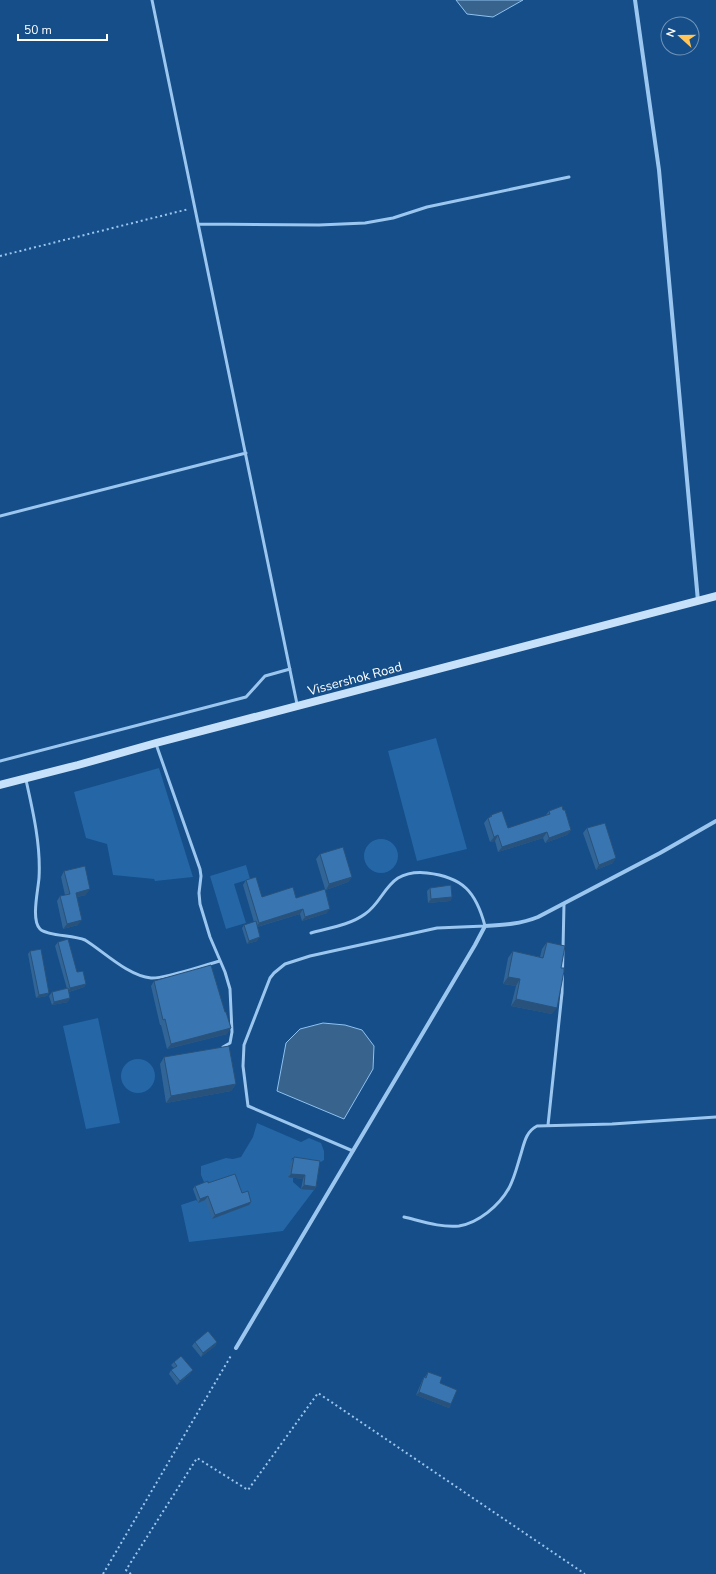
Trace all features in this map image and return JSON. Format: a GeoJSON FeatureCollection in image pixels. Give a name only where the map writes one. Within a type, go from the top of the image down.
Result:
{"type":"FeatureCollection","features":[{"type":"Feature","properties":{"kind":"main road","name":"Vissershok Road"},"geometry":{"type":"LineString","coordinates":[[0,785],[716,596]]}},
{"type":"Feature","properties":{"kind":"street"},"geometry":{"type":"LineString","coordinates":[[635,0],[659,170],[698,601]]}},
{"type":"Feature","properties":{"kind":"street"},"geometry":{"type":"LineString","coordinates":[[236,1348],[485,926],[527,921],[564,904],[660,853],[716,821]]}},
{"type":"Feature","properties":{"kind":"lane"},"geometry":{"type":"LineString","coordinates":[[152,0],[298,706]]}},
{"type":"Feature","properties":{"kind":"lane"},"geometry":{"type":"LineString","coordinates":[[199,224],[319,226],[365,223],[393,218],[427,207],[569,177]]}},
{"type":"Feature","properties":{"kind":"lane"},"geometry":{"type":"LineString","coordinates":[[0,516],[246,453]]}},
{"type":"Feature","properties":{"kind":"lane"},"geometry":{"type":"LineString","coordinates":[[0,761],[246,697],[265,676],[290,670]]}},
{"type":"Feature","properties":{"kind":"lane"},"geometry":{"type":"LineString","coordinates":[[156,743],[200,869],[200,904],[210,937],[225,972],[230,989],[232,1032],[230,1043],[224,1047],[217,1048]]}},
{"type":"Feature","properties":{"kind":"lane"},"geometry":{"type":"LineString","coordinates":[[25,778],[38,850],[39,877],[36,916],[37,925],[41,930],[46,933],[77,937],[85,940],[132,972],[150,978],[170,975],[220,961]]}},
{"type":"Feature","properties":{"kind":"lane"},"geometry":{"type":"LineString","coordinates":[[311,933],[356,919],[367,913],[396,879],[410,873],[444,875],[458,882],[465,887],[477,901],[485,926],[437,928],[310,956],[285,964],[270,978],[244,1045],[243,1066],[248,1106],[353,1151]]}},
{"type":"Feature","properties":{"kind":"lane"},"geometry":{"type":"LineString","coordinates":[[548,1125],[562,993],[564,904]]}},
{"type":"Feature","properties":{"kind":"lane"},"geometry":{"type":"LineString","coordinates":[[404,1217],[444,1226],[459,1226],[484,1216],[497,1204],[508,1189],[515,1174],[525,1139],[537,1126],[612,1124],[716,1117]]}},
{"type":"Feature","properties":{"kind":"path"},"geometry":{"type":"LineString","coordinates":[[0,256],[195,207]]}},
{"type":"Feature","properties":{"kind":"path"},"geometry":{"type":"LineString","coordinates":[[103,1574],[236,1348]]}},
{"type":"Feature","properties":{"kind":"path"},"geometry":{"type":"LineString","coordinates":[[131,1574],[126,1570],[197,1458],[248,1490],[318,1393],[585,1574]]}},
{"type":"Feature","properties":{"kind":"shaded area"},"geometry":{"type":"Polygon","coordinates":[[[456,0],[523,0],[493,17],[467,14],[456,0]]]}},
{"type":"Feature","properties":{"kind":"shaded area"},"geometry":{"type":"Polygon","coordinates":[[[436,738],[467,849],[417,861],[388,751],[436,738]]]}},
{"type":"Feature","properties":{"kind":"shaded area"},"geometry":{"type":"Polygon","coordinates":[[[159,768],[193,877],[155,881],[154,879],[113,875],[107,844],[86,838],[74,792],[159,768]]]}},
{"type":"Feature","properties":{"kind":"shaded area"},"geometry":{"type":"Polygon","coordinates":[[[384,839],[391,841],[396,846],[398,856],[396,866],[391,871],[378,873],[371,871],[366,866],[364,853],[366,846],[371,841],[384,839]]]}},
{"type":"Feature","properties":{"kind":"shaded area"},"geometry":{"type":"Polygon","coordinates":[[[246,865],[250,879],[234,884],[246,923],[226,929],[210,876],[246,865]]]}},
{"type":"Feature","properties":{"kind":"shaded area"},"geometry":{"type":"Polygon","coordinates":[[[98,1018],[120,1123],[86,1129],[63,1026],[98,1018]]]}},
{"type":"Feature","properties":{"kind":"shaded area"},"geometry":{"type":"Polygon","coordinates":[[[323,1023],[345,1025],[362,1030],[374,1046],[373,1069],[344,1119],[277,1091],[286,1043],[300,1029],[323,1023]]]}},
{"type":"Feature","properties":{"kind":"shaded area"},"geometry":{"type":"Polygon","coordinates":[[[135,1059],[141,1059],[150,1064],[154,1070],[154,1082],[150,1088],[141,1093],[135,1093],[126,1088],[121,1079],[121,1073],[126,1064],[135,1059]]]}},
{"type":"Feature","properties":{"kind":"shaded area"},"geometry":{"type":"Polygon","coordinates":[[[257,1123],[301,1142],[309,1138],[321,1143],[324,1151],[324,1160],[321,1162],[292,1158],[289,1177],[293,1178],[293,1182],[301,1189],[314,1190],[283,1231],[189,1242],[181,1205],[196,1200],[198,1202],[206,1187],[201,1175],[201,1166],[226,1158],[233,1159],[241,1157],[253,1137],[257,1123]]]}},
{"type":"Feature","properties":{"kind":"building"},"geometry":{"type":"Polygon","coordinates":[[[562,806],[563,810],[565,810],[571,830],[549,838],[547,832],[502,847],[498,835],[494,837],[488,818],[492,816],[491,815],[502,811],[508,828],[550,814],[549,811],[562,806]]]}},
{"type":"Feature","properties":{"kind":"building"},"geometry":{"type":"Polygon","coordinates":[[[605,823],[616,858],[599,865],[587,828],[605,823]]]}},
{"type":"Feature","properties":{"kind":"building"},"geometry":{"type":"Polygon","coordinates":[[[343,847],[352,877],[329,884],[320,854],[343,847]]]}},
{"type":"Feature","properties":{"kind":"building"},"geometry":{"type":"Polygon","coordinates":[[[85,866],[90,889],[76,893],[82,920],[67,924],[60,896],[70,894],[64,871],[85,866]]]}},
{"type":"Feature","properties":{"kind":"building"},"geometry":{"type":"Polygon","coordinates":[[[256,877],[262,897],[293,887],[296,898],[325,889],[330,909],[305,917],[303,909],[259,923],[246,880],[256,877]]]}},
{"type":"Feature","properties":{"kind":"building"},"geometry":{"type":"Polygon","coordinates":[[[451,885],[452,897],[431,899],[430,888],[451,885]]]}},
{"type":"Feature","properties":{"kind":"building"},"geometry":{"type":"Polygon","coordinates":[[[256,921],[260,937],[249,941],[244,925],[256,921]]]}},
{"type":"Feature","properties":{"kind":"building"},"geometry":{"type":"Polygon","coordinates":[[[68,939],[77,972],[83,971],[86,984],[70,988],[58,942],[68,939]]]}},
{"type":"Feature","properties":{"kind":"building"},"geometry":{"type":"Polygon","coordinates":[[[547,942],[565,946],[561,968],[564,968],[564,971],[557,1008],[516,999],[520,979],[508,977],[513,951],[543,958],[547,942]]]}},
{"type":"Feature","properties":{"kind":"building"},"geometry":{"type":"Polygon","coordinates":[[[41,949],[49,993],[39,995],[30,951],[41,949]]]}},
{"type":"Feature","properties":{"kind":"building"},"geometry":{"type":"Polygon","coordinates":[[[211,965],[231,1028],[171,1044],[165,1019],[163,1020],[154,981],[211,965]]]}},
{"type":"Feature","properties":{"kind":"building"},"geometry":{"type":"Polygon","coordinates":[[[68,988],[70,998],[54,1002],[52,992],[68,988]]]}},
{"type":"Feature","properties":{"kind":"building"},"geometry":{"type":"Polygon","coordinates":[[[229,1046],[236,1084],[171,1096],[164,1057],[229,1046]]]}},
{"type":"Feature","properties":{"kind":"building"},"geometry":{"type":"Polygon","coordinates":[[[294,1157],[320,1161],[316,1187],[304,1185],[305,1175],[291,1174],[294,1157]]]}},
{"type":"Feature","properties":{"kind":"building"},"geometry":{"type":"Polygon","coordinates":[[[235,1174],[242,1193],[248,1191],[251,1202],[215,1215],[208,1196],[200,1199],[195,1186],[235,1174]]]}},
{"type":"Feature","properties":{"kind":"building"},"geometry":{"type":"Polygon","coordinates":[[[208,1331],[217,1342],[203,1353],[195,1342],[208,1331]]]}},
{"type":"Feature","properties":{"kind":"building"},"geometry":{"type":"Polygon","coordinates":[[[181,1356],[193,1370],[180,1381],[171,1370],[177,1366],[174,1362],[181,1356]]]}},
{"type":"Feature","properties":{"kind":"building"},"geometry":{"type":"Polygon","coordinates":[[[428,1372],[442,1377],[440,1383],[457,1390],[451,1404],[419,1392],[424,1377],[426,1378],[428,1372]]]}}]}
